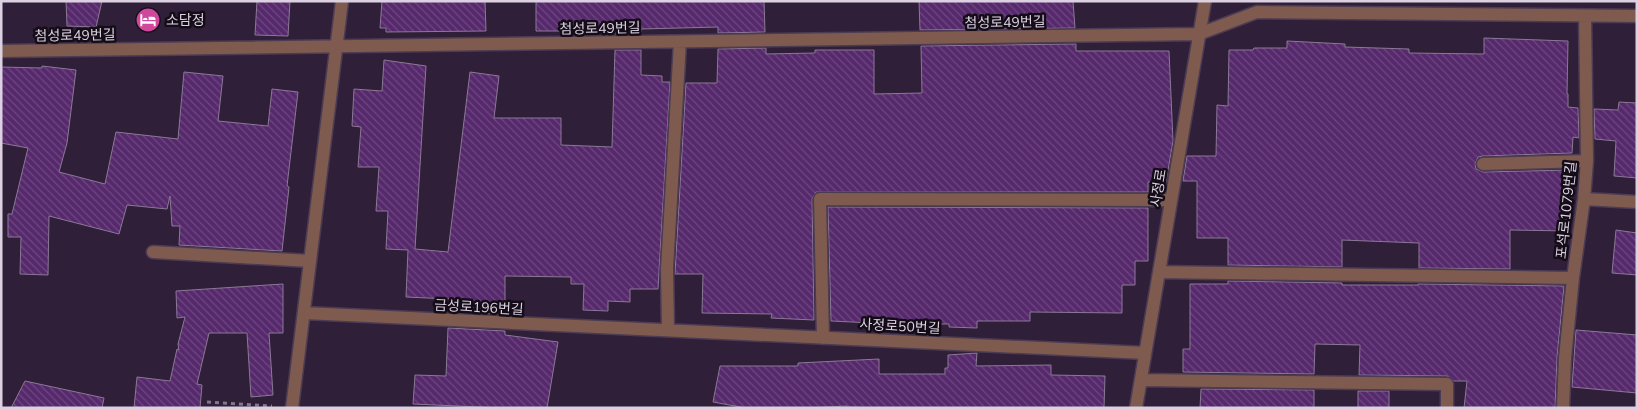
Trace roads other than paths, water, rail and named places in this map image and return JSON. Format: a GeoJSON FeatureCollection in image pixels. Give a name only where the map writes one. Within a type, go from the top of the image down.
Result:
{"type":"FeatureCollection","features":[{"type":"Feature","properties":{"kind":"street"},"geometry":{"type":"LineString","coordinates":[[292,407],[342,1]]}},
{"type":"Feature","properties":{"kind":"street","name":"사정로"},"geometry":{"type":"LineString","coordinates":[[1136,408],[1205,1]]}},
{"type":"Feature","properties":{"kind":"street","name":"첨성로49번길"},"geometry":{"type":"LineString","coordinates":[[1,51],[1199,34],[1257,12],[1637,16]]}},
{"type":"Feature","properties":{"kind":"street","name":"포석로1079번길"},"geometry":{"type":"LineString","coordinates":[[1562,408],[1573,278],[1584,199],[1587,161],[1585,16]]}},
{"type":"Feature","properties":{"kind":"street"},"geometry":{"type":"LineString","coordinates":[[668,330],[667,269],[680,42]]}},
{"type":"Feature","properties":{"kind":"street"},"geometry":{"type":"LineString","coordinates":[[1483,164],[1587,161]]}},
{"type":"Feature","properties":{"kind":"street"},"geometry":{"type":"LineString","coordinates":[[823,338],[820,198],[1171,200]]}},
{"type":"Feature","properties":{"kind":"street"},"geometry":{"type":"LineString","coordinates":[[1584,199],[1637,202]]}},
{"type":"Feature","properties":{"kind":"street"},"geometry":{"type":"LineString","coordinates":[[153,252],[310,261]]}},
{"type":"Feature","properties":{"kind":"street"},"geometry":{"type":"LineString","coordinates":[[1159,272],[1573,278]]}},
{"type":"Feature","properties":{"kind":"street","name":"금성로196번길"},"geometry":{"type":"LineString","coordinates":[[304,313],[654,330]]}},
{"type":"Feature","properties":{"kind":"street","name":"사정로50번길"},"geometry":{"type":"LineString","coordinates":[[654,330],[1145,353]]}},
{"type":"Feature","properties":{"kind":"street"},"geometry":{"type":"LineString","coordinates":[[1141,380],[1447,384],[1447,408]]}},
{"type":"Feature","properties":{"kind":"place","name":"소담정"},"geometry":{"type":"Point","coordinates":[148,20]}}]}
